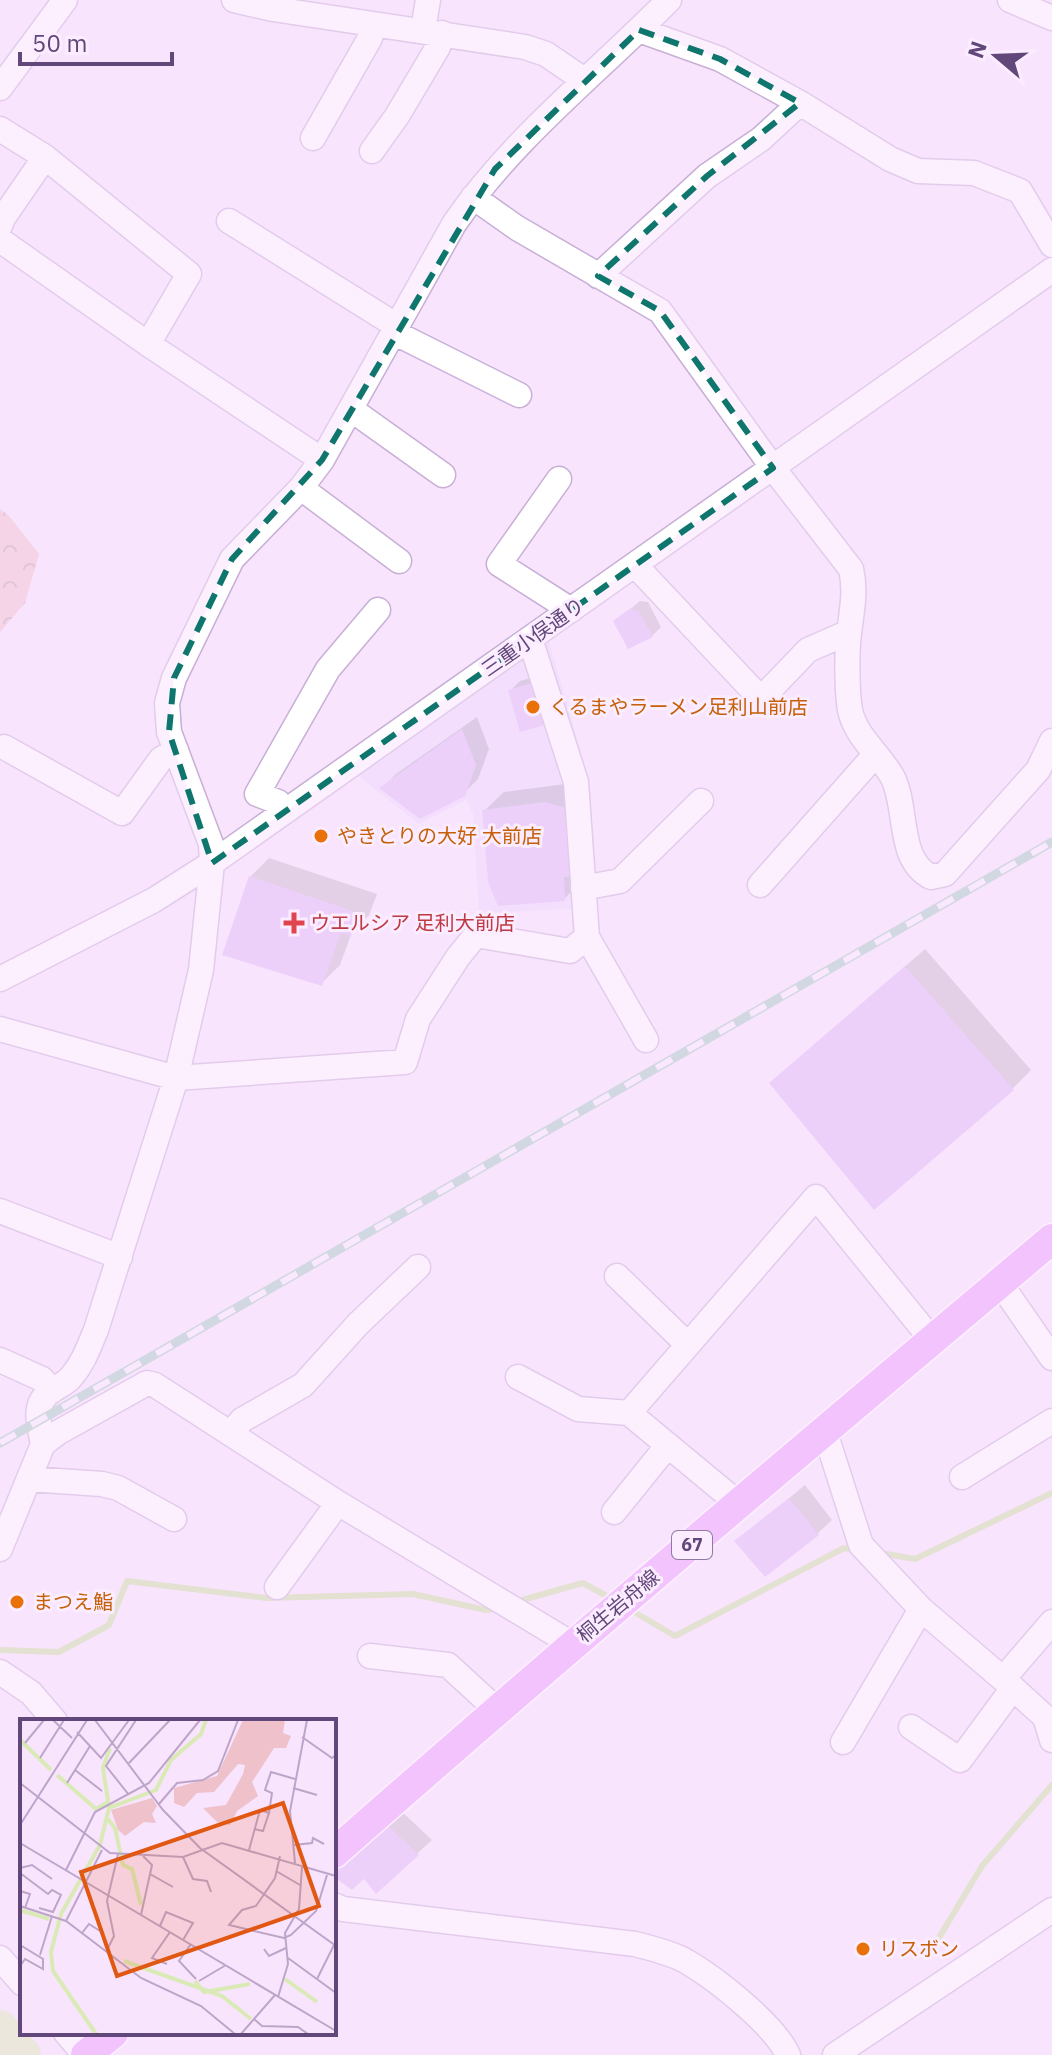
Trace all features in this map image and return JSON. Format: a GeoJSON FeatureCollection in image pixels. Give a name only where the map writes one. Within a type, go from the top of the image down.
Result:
{"type":"FeatureCollection","features":[{"type":"Feature","properties":{"kind":"main road","name":"桐生岩舟線"},"geometry":{"type":"LineString","coordinates":[[336,1851],[572,1644],[1052,1239]]}},
{"type":"Feature","properties":{"kind":"main road"},"geometry":{"type":"LineString","coordinates":[[86,2055],[111,2035]]}},
{"type":"Feature","properties":{"kind":"street"},"geometry":{"type":"LineString","coordinates":[[0,88],[65,0]]}},
{"type":"Feature","properties":{"kind":"street"},"geometry":{"type":"LineString","coordinates":[[234,0],[361,15],[432,32],[536,50],[562,63],[584,80]]}},
{"type":"Feature","properties":{"kind":"street"},"geometry":{"type":"LineString","coordinates":[[372,151],[438,47],[432,32],[428,0]]}},
{"type":"Feature","properties":{"kind":"street"},"geometry":{"type":"LineString","coordinates":[[43,1444],[38,1406],[52,1391],[69,1380],[83,1362],[120,1257],[176,1078],[201,970],[212,863],[211,844],[169,732],[167,703],[174,678],[232,559],[301,488],[322,460],[454,224],[473,197],[495,169],[669,0]]}},
{"type":"Feature","properties":{"kind":"street"},"geometry":{"type":"LineString","coordinates":[[1010,0],[1052,18]]}},
{"type":"Feature","properties":{"kind":"street"},"geometry":{"type":"LineString","coordinates":[[313,138],[370,38],[361,15]]}},
{"type":"Feature","properties":{"kind":"street"},"geometry":{"type":"LineString","coordinates":[[639,30],[720,59],[800,103],[890,159],[918,171],[974,173],[1020,191],[1052,245]]}},
{"type":"Feature","properties":{"kind":"street"},"geometry":{"type":"LineString","coordinates":[[598,276],[707,176],[761,139],[800,103]]}},
{"type":"Feature","properties":{"kind":"street"},"geometry":{"type":"LineString","coordinates":[[0,129],[45,157],[189,274],[148,344]]}},
{"type":"Feature","properties":{"kind":"street"},"geometry":{"type":"LineString","coordinates":[[0,226],[45,157]]}},
{"type":"Feature","properties":{"kind":"street"},"geometry":{"type":"LineString","coordinates":[[473,197],[517,228],[660,311],[773,468],[851,569],[854,585],[849,632],[850,711],[875,755],[893,778],[911,855],[918,871],[931,877],[945,874],[1038,770],[1052,741]]}},
{"type":"Feature","properties":{"kind":"street"},"geometry":{"type":"LineString","coordinates":[[229,221],[395,329],[519,395]]}},
{"type":"Feature","properties":{"kind":"street"},"geometry":{"type":"LineString","coordinates":[[0,240],[322,460]]}},
{"type":"Feature","properties":{"kind":"street","name":"三重小俣通り"},"geometry":{"type":"LineString","coordinates":[[0,979],[154,900],[212,863],[1052,270]]}},
{"type":"Feature","properties":{"kind":"street"},"geometry":{"type":"LineString","coordinates":[[352,410],[443,475]]}},
{"type":"Feature","properties":{"kind":"street"},"geometry":{"type":"LineString","coordinates":[[559,479],[499,564],[571,610]]}},
{"type":"Feature","properties":{"kind":"street"},"geometry":{"type":"LineString","coordinates":[[301,488],[399,561]]}},
{"type":"Feature","properties":{"kind":"street"},"geometry":{"type":"LineString","coordinates":[[635,565],[761,699],[808,650],[849,632]]}},
{"type":"Feature","properties":{"kind":"street"},"geometry":{"type":"LineString","coordinates":[[286,811],[278,802],[257,794],[328,669],[378,610]]}},
{"type":"Feature","properties":{"kind":"street"},"geometry":{"type":"LineString","coordinates":[[530,639],[576,782],[587,937],[646,1040]]}},
{"type":"Feature","properties":{"kind":"street"},"geometry":{"type":"LineString","coordinates":[[4,747],[122,813],[161,759],[176,750]]}},
{"type":"Feature","properties":{"kind":"street"},"geometry":{"type":"LineString","coordinates":[[760,885],[875,755]]}},
{"type":"Feature","properties":{"kind":"street"},"geometry":{"type":"LineString","coordinates":[[583,888],[620,881],[701,801]]}},
{"type":"Feature","properties":{"kind":"street"},"geometry":{"type":"LineString","coordinates":[[0,1029],[176,1078],[405,1062],[418,1019],[476,935],[570,951],[587,937]]}},
{"type":"Feature","properties":{"kind":"street"},"geometry":{"type":"LineString","coordinates":[[629,1413],[816,1197],[932,1340]]}},
{"type":"Feature","properties":{"kind":"street"},"geometry":{"type":"LineString","coordinates":[[0,1211],[120,1257]]}},
{"type":"Feature","properties":{"kind":"street"},"geometry":{"type":"LineString","coordinates":[[231,1433],[242,1420],[303,1385],[358,1324],[418,1267]]}},
{"type":"Feature","properties":{"kind":"street"},"geometry":{"type":"LineString","coordinates":[[617,1276],[687,1344]]}},
{"type":"Feature","properties":{"kind":"street"},"geometry":{"type":"LineString","coordinates":[[1000,1283],[1052,1358]]}},
{"type":"Feature","properties":{"kind":"street"},"geometry":{"type":"LineString","coordinates":[[0,1360],[42,1379],[52,1391]]}},
{"type":"Feature","properties":{"kind":"street"},"geometry":{"type":"LineString","coordinates":[[518,1377],[578,1409],[629,1413],[740,1505]]}},
{"type":"Feature","properties":{"kind":"street"},"geometry":{"type":"LineString","coordinates":[[0,1549],[43,1444],[147,1383],[155,1385],[338,1503],[572,1644]]}},
{"type":"Feature","properties":{"kind":"street"},"geometry":{"type":"LineString","coordinates":[[962,1477],[1052,1421]]}},
{"type":"Feature","properties":{"kind":"street"},"geometry":{"type":"LineString","coordinates":[[825,1432],[861,1545],[921,1609],[1045,1717],[1052,1740]]}},
{"type":"Feature","properties":{"kind":"street"},"geometry":{"type":"LineString","coordinates":[[614,1512],[668,1445]]}},
{"type":"Feature","properties":{"kind":"street"},"geometry":{"type":"LineString","coordinates":[[29,1479],[118,1488],[174,1519]]}},
{"type":"Feature","properties":{"kind":"street"},"geometry":{"type":"LineString","coordinates":[[277,1587],[338,1503]]}},
{"type":"Feature","properties":{"kind":"street"},"geometry":{"type":"LineString","coordinates":[[843,1742],[921,1609]]}},
{"type":"Feature","properties":{"kind":"street"},"geometry":{"type":"LineString","coordinates":[[911,1727],[960,1760],[1052,1622]]}},
{"type":"Feature","properties":{"kind":"street"},"geometry":{"type":"LineString","coordinates":[[370,1656],[448,1665],[497,1710]]}},
{"type":"Feature","properties":{"kind":"street"},"geometry":{"type":"LineString","coordinates":[[0,1672],[31,1693],[53,1719]]}},
{"type":"Feature","properties":{"kind":"street"},"geometry":{"type":"LineString","coordinates":[[336,1906],[635,1944],[659,1950],[681,1958],[722,1988],[769,2027],[781,2040],[788,2055]]}},
{"type":"Feature","properties":{"kind":"street"},"geometry":{"type":"LineString","coordinates":[[835,2055],[1052,1910]]}},
{"type":"Feature","properties":{"kind":"street"},"geometry":{"type":"LineString","coordinates":[[0,1958],[20,1981]]}},
{"type":"Feature","properties":{"kind":"street"},"geometry":{"type":"LineString","coordinates":[[68,2035],[86,2055]]}},
{"type":"Feature","properties":{"kind":"highlighted area"},"geometry":{"type":"Polygon","coordinates":[[[639,30],[720,59],[800,103],[707,176],[598,276],[660,311],[773,468],[212,863],[169,732],[174,678],[232,559],[322,460],[495,169],[639,30]]]}},
{"type":"Feature","properties":{"kind":"shaded area"},"geometry":{"type":"Polygon","coordinates":[[[549,642],[580,748],[592,908],[479,913],[473,814],[466,800],[419,824],[358,776],[549,642]]]}},
{"type":"Feature","properties":{"kind":"green space"},"geometry":{"type":"Polygon","coordinates":[[[0,509],[39,554],[25,603],[0,632],[0,509]]]}},
{"type":"Feature","properties":{"kind":"building"},"geometry":{"type":"Polygon","coordinates":[[[629,609],[639,611],[653,637],[628,649],[613,621],[629,609]]]}},
{"type":"Feature","properties":{"kind":"building"},"geometry":{"type":"Polygon","coordinates":[[[540,681],[552,723],[520,732],[508,690],[540,681]]]}},
{"type":"Feature","properties":{"kind":"building"},"geometry":{"type":"Polygon","coordinates":[[[462,729],[476,765],[465,796],[420,819],[379,788],[462,729]]]}},
{"type":"Feature","properties":{"kind":"building"},"geometry":{"type":"Polygon","coordinates":[[[545,802],[570,809],[571,877],[564,877],[565,901],[498,906],[488,882],[482,810],[545,802]]]}},
{"type":"Feature","properties":{"kind":"building","name":"ウエルシア 足利大前店"},"geometry":{"type":"Polygon","coordinates":[[[249,876],[359,913],[351,936],[341,933],[322,986],[222,955],[249,876]]]}},
{"type":"Feature","properties":{"kind":"building"},"geometry":{"type":"Polygon","coordinates":[[[905,966],[1014,1090],[874,1210],[769,1083],[905,966]]]}},
{"type":"Feature","properties":{"kind":"building"},"geometry":{"type":"Polygon","coordinates":[[[789,1498],[819,1535],[765,1577],[734,1541],[789,1498]]]}},
{"type":"Feature","properties":{"kind":"building"},"geometry":{"type":"Polygon","coordinates":[[[384,1822],[419,1855],[376,1894],[364,1879],[352,1890],[336,1878],[336,1868],[384,1822]]]}},
{"type":"Feature","properties":{"kind":"waterway"},"geometry":{"type":"LineString","coordinates":[[880,1553],[915,1559],[1052,1493]]}},
{"type":"Feature","properties":{"kind":"waterway"},"geometry":{"type":"LineString","coordinates":[[629,1609],[675,1636],[844,1548],[857,1550]]}},
{"type":"Feature","properties":{"kind":"waterway"},"geometry":{"type":"LineString","coordinates":[[0,1650],[59,1652],[109,1625],[127,1581],[266,1598],[413,1594],[486,1610],[496,1608]]}},
{"type":"Feature","properties":{"kind":"waterway"},"geometry":{"type":"LineString","coordinates":[[515,1602],[583,1583],[612,1599]]}},
{"type":"Feature","properties":{"kind":"waterway"},"geometry":{"type":"LineString","coordinates":[[937,1941],[982,1866],[1052,1785]]}},
{"type":"Feature","properties":{"kind":"waterway"},"geometry":{"type":"LineString","coordinates":[[0,2028],[23,2055]]}},
{"type":"Feature","properties":{"kind":"railway"},"geometry":{"type":"LineString","coordinates":[[0,1443],[1052,842]]}},
{"type":"Feature","properties":{"kind":"place","name":"くるまやラーメン足利山前店"},"geometry":{"type":"Point","coordinates":[533,707]}},
{"type":"Feature","properties":{"kind":"place","name":"やきとりの大好 大前店"},"geometry":{"type":"Point","coordinates":[321,836]}},
{"type":"Feature","properties":{"kind":"place","name":"ウエルシア 足利大前店"},"geometry":{"type":"Point","coordinates":[294,923]}},
{"type":"Feature","properties":{"kind":"place","name":"まつえ鮨"},"geometry":{"type":"Point","coordinates":[17,1602]}},
{"type":"Feature","properties":{"kind":"place","name":"リスボン"},"geometry":{"type":"Point","coordinates":[863,1949]}}]}
